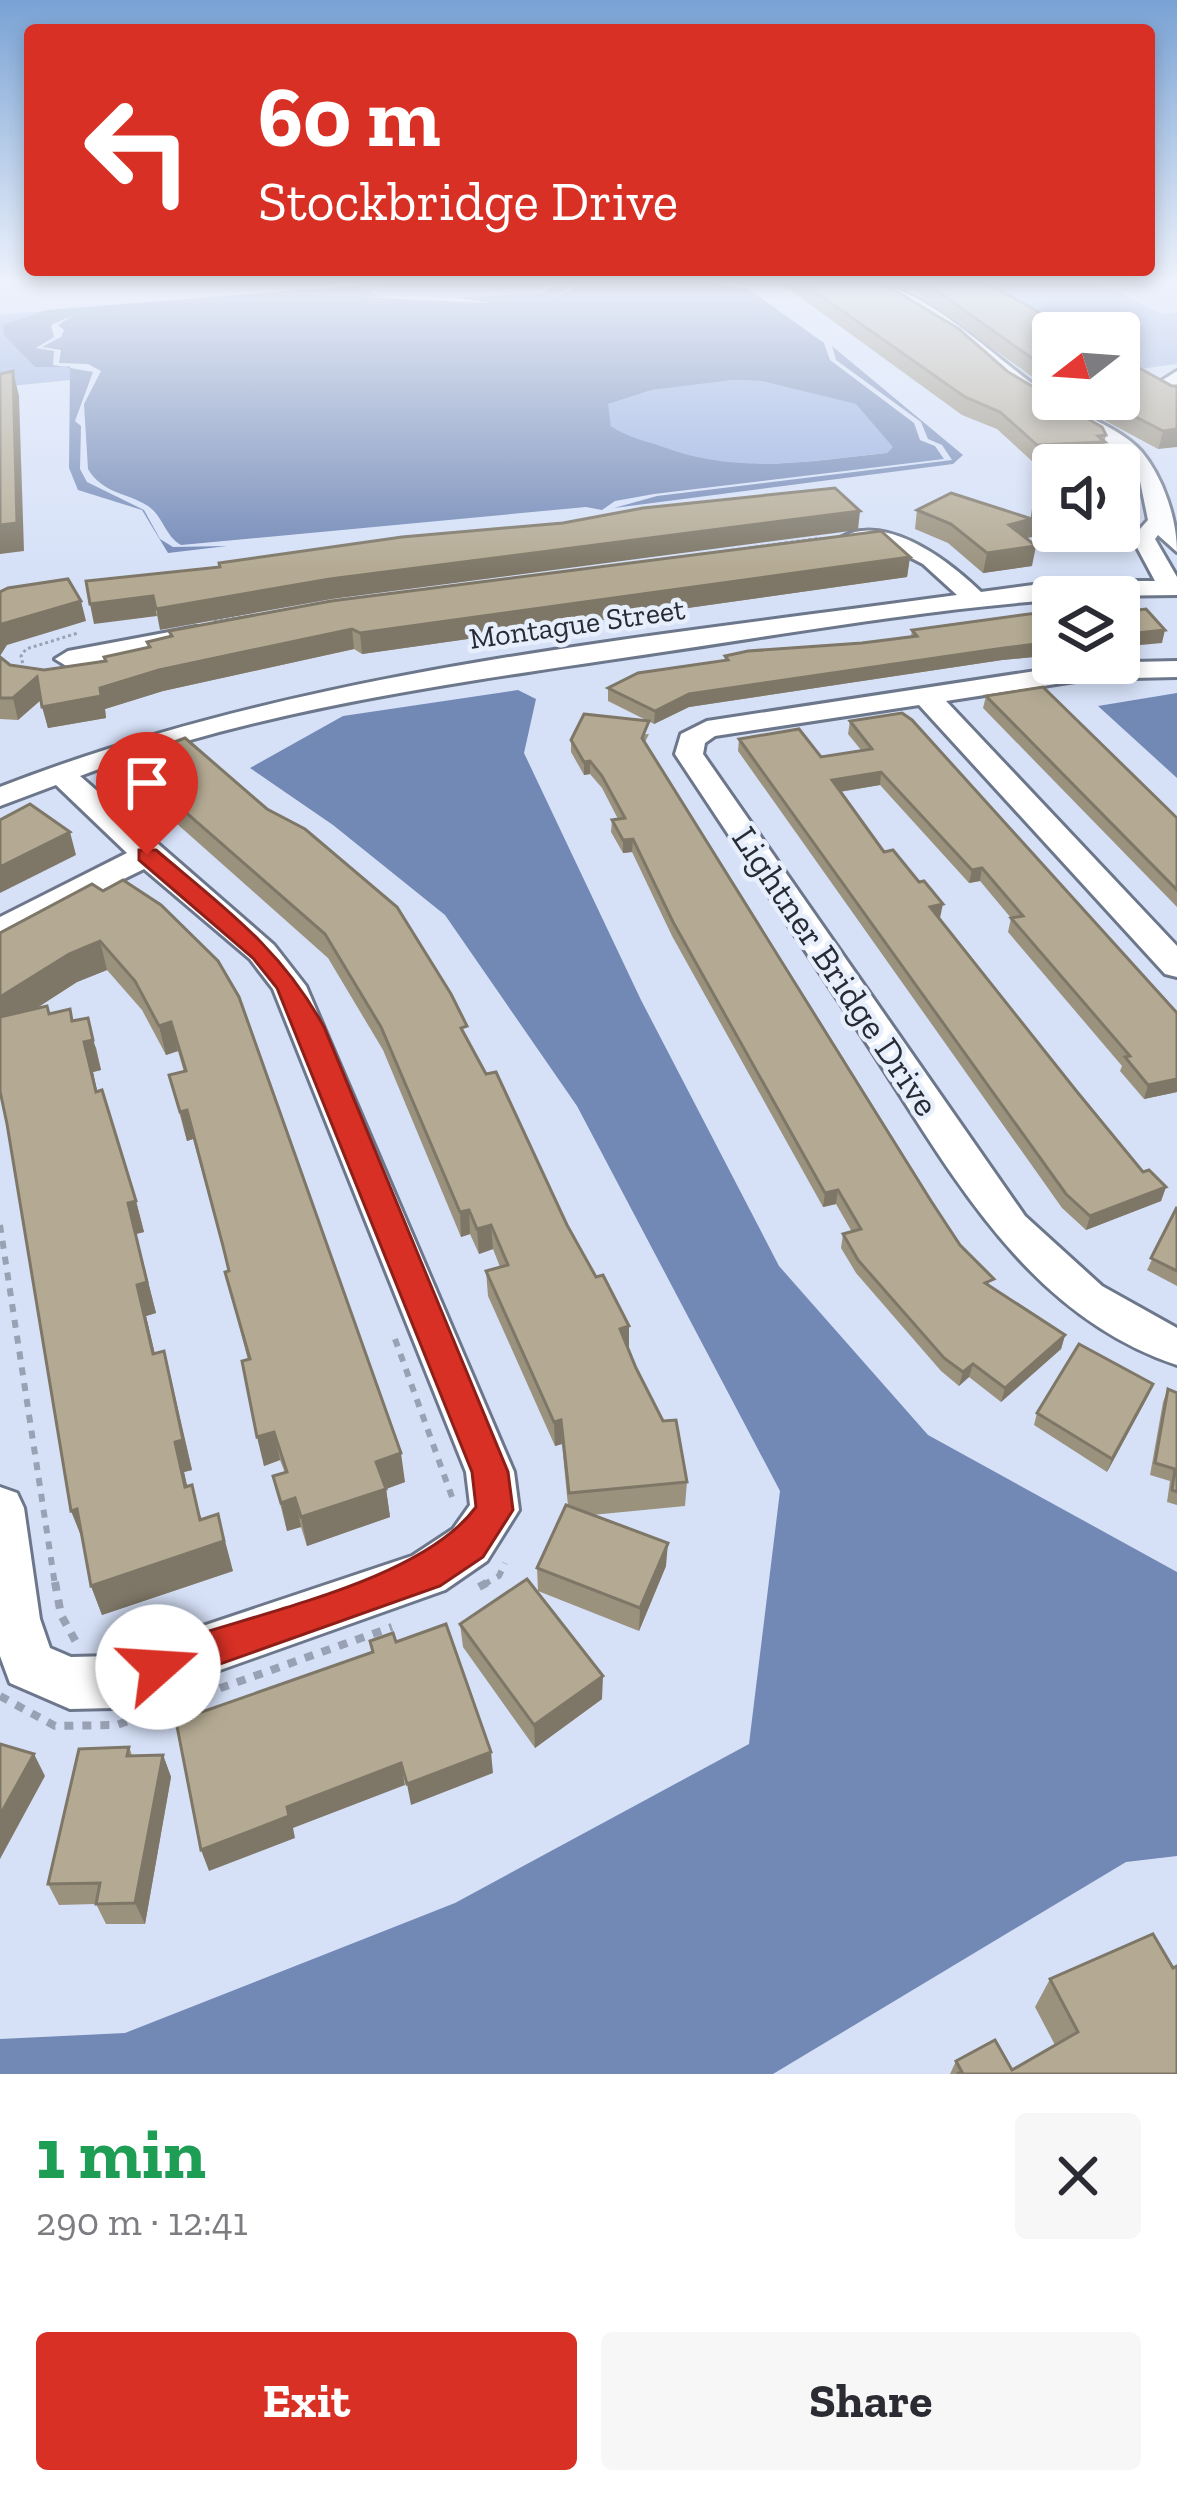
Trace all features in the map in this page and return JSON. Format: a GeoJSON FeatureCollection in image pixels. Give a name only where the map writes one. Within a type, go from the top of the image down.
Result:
{"type":"FeatureCollection","features":[{"type":"Feature","properties":{"kind":"street"},"geometry":{"type":"LineString","coordinates":[[1013,379],[1129,450],[1149,475],[1159,521],[1177,550],[1150,554]]}},
{"type":"Feature","properties":{"kind":"street"},"geometry":{"type":"LineString","coordinates":[[1159,521],[1143,538],[1174,588]]}},
{"type":"Feature","properties":{"kind":"street"},"geometry":{"type":"LineString","coordinates":[[826,542],[879,539],[915,545],[975,599]]}},
{"type":"Feature","properties":{"kind":"street","name":"Montague Street"},"geometry":{"type":"LineString","coordinates":[[0,797],[58,772],[205,725],[355,689],[1063,588],[1174,588]]}},
{"type":"Feature","properties":{"kind":"street"},"geometry":{"type":"LineString","coordinates":[[68,659],[213,627]]}},
{"type":"Feature","properties":{"kind":"street","name":"Lightner Bridge Drive"},"geometry":{"type":"LineString","coordinates":[[1177,669],[1088,671],[707,729],[691,740],[689,754],[1011,1227],[1060,1281],[1113,1320],[1177,1347]]}},
{"type":"Feature","properties":{"kind":"street"},"geometry":{"type":"LineString","coordinates":[[927,697],[1177,966]]}},
{"type":"Feature","properties":{"kind":"street"},"geometry":{"type":"LineString","coordinates":[[0,1508],[14,1619],[28,1665],[70,1682],[112,1682],[427,1574],[470,1545],[495,1510],[490,1472],[310,1027],[289,986],[262,952],[58,772]]}},
{"type":"Feature","properties":{"kind":"street"},"geometry":{"type":"LineString","coordinates":[[0,929],[147,855]]}},
{"type":"Feature","properties":{"kind":"path"},"geometry":{"type":"LineString","coordinates":[[213,627],[341,600],[826,542]]}},
{"type":"Feature","properties":{"kind":"path"},"geometry":{"type":"LineString","coordinates":[[36,676],[20,662],[26,649],[61,634],[94,633]]}},
{"type":"Feature","properties":{"kind":"path"},"geometry":{"type":"LineString","coordinates":[[0,1225],[62,1615],[76,1642],[91,1646]]}},
{"type":"Feature","properties":{"kind":"path"},"geometry":{"type":"LineString","coordinates":[[390,1325],[449,1480],[450,1514]]}},
{"type":"Feature","properties":{"kind":"path"},"geometry":{"type":"LineString","coordinates":[[467,1594],[499,1576],[512,1550]]}},
{"type":"Feature","properties":{"kind":"path"},"geometry":{"type":"LineString","coordinates":[[0,1696],[50,1728],[82,1732],[118,1725],[392,1627]]}},
{"type":"Feature","properties":{"kind":"shaded area"},"geometry":{"type":"Polygon","coordinates":[[[0,379],[71,379],[71,380],[0,387],[0,379]]]}},
{"type":"Feature","properties":{"kind":"shaded area"},"geometry":{"type":"Polygon","coordinates":[[[70,379],[91,379],[75,421],[81,426],[80,469],[87,482],[144,510],[160,539],[173,547],[227,546],[168,553],[142,510],[78,490],[69,468],[70,379]]]}},
{"type":"Feature","properties":{"kind":"shaded area"},"geometry":{"type":"Polygon","coordinates":[[[97,379],[855,379],[914,423],[920,440],[935,446],[944,459],[654,494],[615,501],[602,510],[586,507],[181,545],[148,506],[108,488],[88,469],[84,404],[97,379]],[[734,380],[652,390],[608,404],[611,426],[630,436],[691,456],[774,464],[887,453],[893,447],[856,404],[761,381],[734,380]]]}},
{"type":"Feature","properties":{"kind":"shaded area"},"geometry":{"type":"Polygon","coordinates":[[[862,379],[871,379],[963,455],[953,464],[614,508],[657,496],[952,460],[942,445],[928,439],[921,422],[862,379]]]}},
{"type":"Feature","properties":{"kind":"shaded area"},"geometry":{"type":"Polygon","coordinates":[[[761,381],[857,404],[894,447],[887,453],[781,463],[710,462],[642,444],[611,426],[607,404],[652,390],[761,381]]]}},
{"type":"Feature","properties":{"kind":"shaded area"},"geometry":{"type":"Polygon","coordinates":[[[518,690],[536,699],[524,753],[641,1000],[779,1266],[928,1435],[1177,1572],[1177,1856],[1126,1862],[773,2074],[0,2074],[0,2039],[125,2033],[455,1903],[749,1744],[780,1491],[577,1106],[445,915],[333,825],[250,768],[343,716],[518,690]]]}},
{"type":"Feature","properties":{"kind":"shaded area"},"geometry":{"type":"Polygon","coordinates":[[[1177,693],[1177,778],[1098,706],[1177,693]]]}},
{"type":"Feature","properties":{"kind":"building"},"geometry":{"type":"Polygon","coordinates":[[[0,379],[13,379],[17,523],[0,525],[0,379]]]}},
{"type":"Feature","properties":{"kind":"building"},"geometry":{"type":"Polygon","coordinates":[[[939,379],[1020,379],[1032,386],[1032,420],[1090,420],[1102,427],[1106,435],[1098,436],[1105,442],[1036,444],[1000,412],[939,379]]]}},
{"type":"Feature","properties":{"kind":"building"},"geometry":{"type":"Polygon","coordinates":[[[1140,379],[1159,379],[1177,386],[1177,429],[1163,431],[1140,419],[1140,379]]]}},
{"type":"Feature","properties":{"kind":"building"},"geometry":{"type":"Polygon","coordinates":[[[835,488],[860,511],[330,579],[156,609],[153,596],[90,604],[86,581],[220,567],[219,563],[402,537],[563,523],[643,508],[835,488]]]}},
{"type":"Feature","properties":{"kind":"building"},"geometry":{"type":"Polygon","coordinates":[[[951,493],[1032,519],[1009,525],[1032,547],[987,553],[951,524],[917,510],[951,493]]]}},
{"type":"Feature","properties":{"kind":"building"},"geometry":{"type":"Polygon","coordinates":[[[881,531],[910,557],[360,633],[352,629],[159,670],[100,688],[101,696],[42,707],[37,677],[13,698],[0,698],[0,657],[10,665],[44,670],[106,661],[104,657],[150,647],[147,642],[172,636],[169,631],[331,601],[881,531]]]}},
{"type":"Feature","properties":{"kind":"building"},"geometry":{"type":"Polygon","coordinates":[[[68,579],[81,601],[0,627],[0,592],[68,579]]]}},
{"type":"Feature","properties":{"kind":"building"},"geometry":{"type":"Polygon","coordinates":[[[1146,609],[1165,630],[1140,633],[1140,610],[1146,609]]]}},
{"type":"Feature","properties":{"kind":"building"},"geometry":{"type":"Polygon","coordinates":[[[1032,614],[1032,645],[689,694],[655,711],[608,688],[638,673],[728,660],[725,656],[748,651],[917,636],[912,630],[1032,614]]]}},
{"type":"Feature","properties":{"kind":"building"},"geometry":{"type":"Polygon","coordinates":[[[1043,687],[1177,818],[1177,890],[986,696],[1043,687]]]}},
{"type":"Feature","properties":{"kind":"building"},"geometry":{"type":"Polygon","coordinates":[[[902,713],[1177,1013],[1177,1079],[1148,1085],[1125,1057],[1130,1056],[1011,918],[1023,916],[982,868],[972,870],[881,772],[832,780],[884,852],[893,850],[943,904],[930,907],[1078,1093],[1143,1172],[1149,1170],[1166,1187],[1090,1216],[1066,1194],[739,739],[799,729],[821,757],[872,749],[850,721],[902,713]]]}},
{"type":"Feature","properties":{"kind":"building"},"geometry":{"type":"Polygon","coordinates":[[[584,714],[649,721],[642,738],[931,1201],[960,1245],[994,1279],[985,1283],[1065,1335],[1005,1388],[973,1364],[963,1372],[944,1358],[858,1260],[843,1234],[861,1229],[838,1190],[825,1193],[673,922],[633,839],[623,840],[612,820],[625,818],[602,776],[590,761],[584,762],[571,740],[584,714]]]}},
{"type":"Feature","properties":{"kind":"building"},"geometry":{"type":"Polygon","coordinates":[[[185,738],[267,809],[305,829],[397,907],[451,994],[467,1026],[461,1028],[486,1074],[496,1072],[567,1225],[596,1277],[603,1275],[629,1326],[620,1329],[636,1368],[663,1421],[676,1420],[687,1482],[569,1493],[561,1420],[554,1422],[486,1271],[508,1265],[491,1225],[477,1229],[469,1210],[460,1212],[381,1027],[325,934],[126,760],[185,738]]]}},
{"type":"Feature","properties":{"kind":"building"},"geometry":{"type":"Polygon","coordinates":[[[30,804],[70,832],[0,867],[0,820],[30,804]]]}},
{"type":"Feature","properties":{"kind":"building"},"geometry":{"type":"Polygon","coordinates":[[[123,880],[161,905],[218,961],[239,997],[401,1453],[376,1462],[386,1489],[301,1517],[295,1498],[281,1503],[273,1476],[287,1472],[274,1432],[257,1437],[242,1361],[250,1359],[225,1272],[229,1271],[223,1246],[187,1110],[180,1112],[169,1075],[186,1071],[171,1022],[159,1026],[135,981],[100,941],[69,954],[0,997],[0,933],[92,884],[103,891],[123,880]]]}},
{"type":"Feature","properties":{"kind":"building"},"geometry":{"type":"Polygon","coordinates":[[[47,1006],[49,1014],[70,1009],[72,1021],[88,1018],[93,1040],[84,1042],[96,1092],[102,1090],[136,1201],[128,1203],[147,1282],[137,1285],[153,1354],[164,1351],[183,1440],[175,1442],[185,1487],[192,1485],[200,1520],[218,1514],[224,1541],[91,1586],[77,1509],[71,1511],[0,1091],[0,1017],[47,1006]]]}},
{"type":"Feature","properties":{"kind":"building"},"geometry":{"type":"Polygon","coordinates":[[[1177,1207],[1177,1271],[1151,1258],[1177,1207]]]}},
{"type":"Feature","properties":{"kind":"building"},"geometry":{"type":"Polygon","coordinates":[[[1079,1344],[1153,1384],[1112,1459],[1037,1413],[1079,1344]]]}},
{"type":"Feature","properties":{"kind":"building"},"geometry":{"type":"Polygon","coordinates":[[[1168,1389],[1177,1393],[1177,1492],[1172,1490],[1175,1469],[1155,1463],[1168,1389]]]}},
{"type":"Feature","properties":{"kind":"building"},"geometry":{"type":"Polygon","coordinates":[[[566,1505],[668,1543],[640,1608],[537,1568],[566,1505]]]}},
{"type":"Feature","properties":{"kind":"building"},"geometry":{"type":"Polygon","coordinates":[[[527,1579],[603,1676],[534,1725],[460,1624],[527,1579]]]}},
{"type":"Feature","properties":{"kind":"building"},"geometry":{"type":"Polygon","coordinates":[[[446,1624],[491,1752],[407,1784],[401,1763],[287,1807],[289,1816],[201,1850],[176,1721],[373,1652],[370,1641],[393,1633],[396,1642],[446,1624]]]}},
{"type":"Feature","properties":{"kind":"building"},"geometry":{"type":"Polygon","coordinates":[[[0,1744],[34,1754],[0,1815],[0,1744]]]}},
{"type":"Feature","properties":{"kind":"building"},"geometry":{"type":"Polygon","coordinates":[[[129,1747],[127,1756],[163,1755],[135,1903],[96,1904],[100,1883],[48,1884],[79,1749],[129,1747]]]}},
{"type":"Feature","properties":{"kind":"building"},"geometry":{"type":"Polygon","coordinates":[[[1153,1934],[1173,1968],[1177,1966],[1177,2074],[957,2074],[962,2072],[956,2061],[995,2040],[1012,2070],[1078,2032],[1050,1979],[1153,1934]]]}},
{"type":"Feature","properties":{"kind":"route"},"geometry":{"type":"LineString","coordinates":[[147,855],[262,952],[289,986],[310,1027],[490,1472],[495,1510],[470,1545],[427,1574],[158,1667]]}}]}
